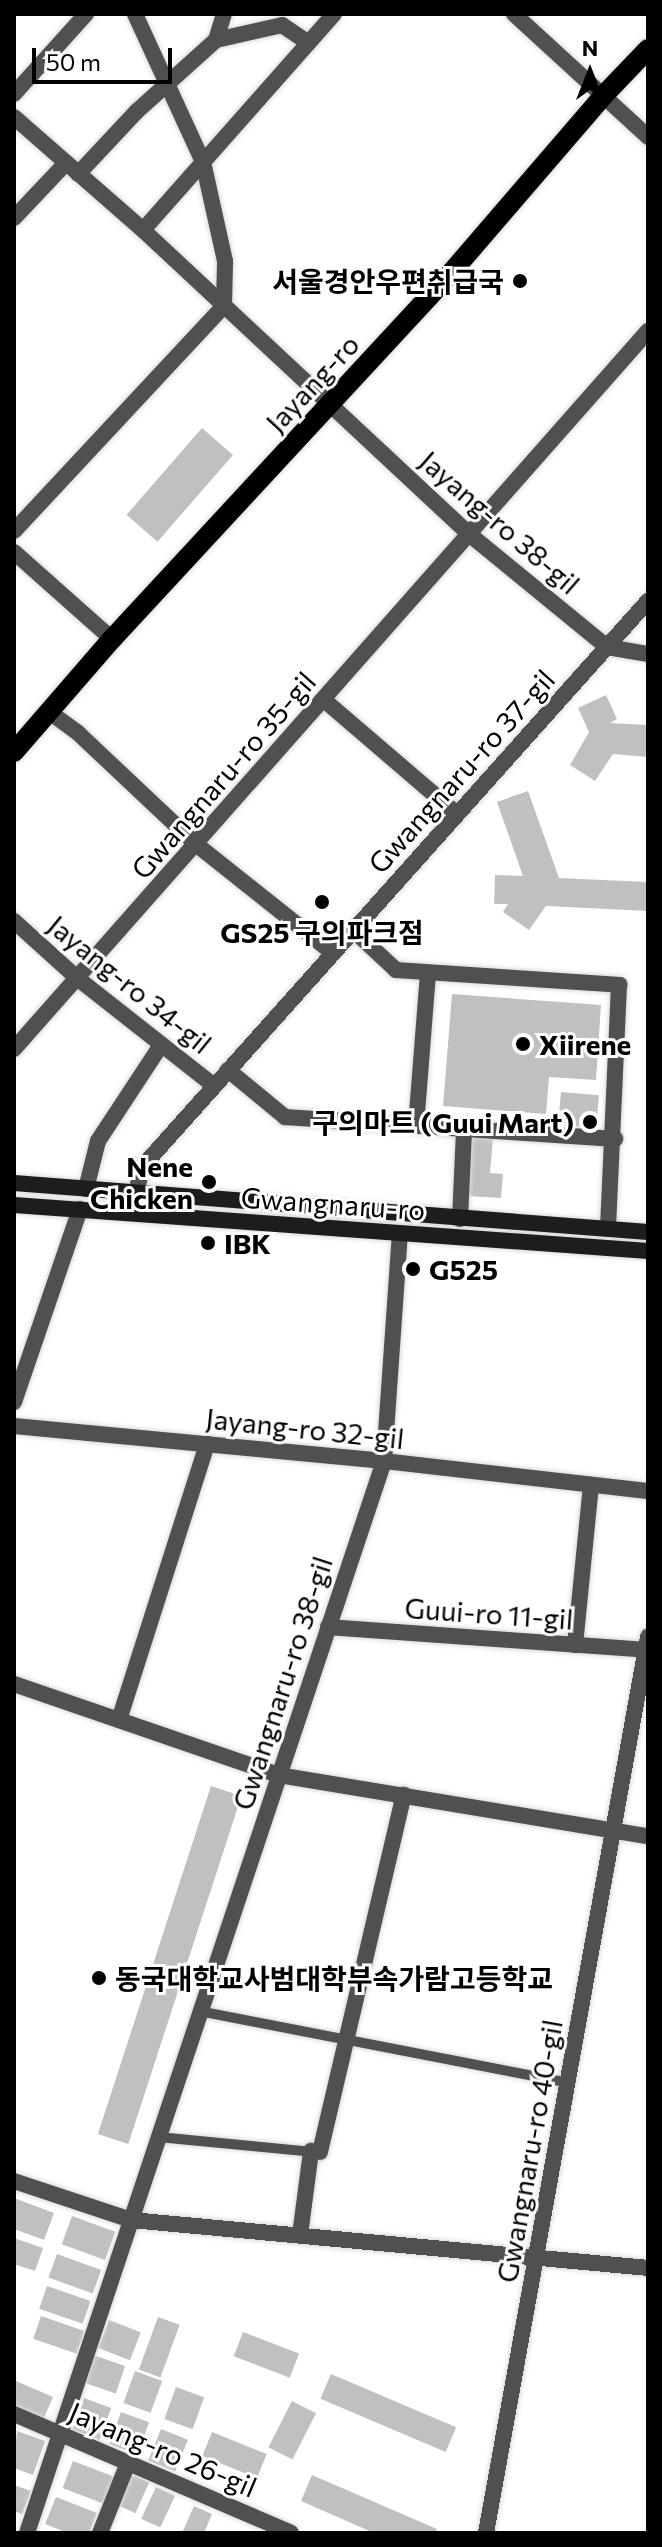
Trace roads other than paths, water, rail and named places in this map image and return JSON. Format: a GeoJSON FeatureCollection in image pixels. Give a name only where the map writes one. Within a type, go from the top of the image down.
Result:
{"type":"FeatureCollection","features":[{"type":"Feature","properties":{"kind":"main road","name":"Jayang-ro"},"geometry":{"type":"LineString","coordinates":[[14,752],[112,639],[444,281],[603,96],[648,49]]}},
{"type":"Feature","properties":{"kind":"main road","name":"Gwangnaru-ro"},"geometry":{"type":"LineString","coordinates":[[14,1183],[648,1232]]}},
{"type":"Feature","properties":{"kind":"main road","name":"Gwangnaru-ro"},"geometry":{"type":"LineString","coordinates":[[14,1205],[648,1251]]}},
{"type":"Feature","properties":{"kind":"street"},"geometry":{"type":"LineString","coordinates":[[14,94],[86,14]]}},
{"type":"Feature","properties":{"kind":"street"},"geometry":{"type":"LineString","coordinates":[[14,531],[224,306],[225,261],[203,162],[135,14]]}},
{"type":"Feature","properties":{"kind":"street"},"geometry":{"type":"LineString","coordinates":[[216,40],[224,14]]}},
{"type":"Feature","properties":{"kind":"street"},"geometry":{"type":"LineString","coordinates":[[143,230],[334,14]]}},
{"type":"Feature","properties":{"kind":"street"},"geometry":{"type":"LineString","coordinates":[[514,14],[648,137]]}},
{"type":"Feature","properties":{"kind":"street"},"geometry":{"type":"LineString","coordinates":[[14,218],[216,40],[287,19],[309,43]]}},
{"type":"Feature","properties":{"kind":"street","name":"Jayang-ro 38-gil"},"geometry":{"type":"LineString","coordinates":[[14,117],[143,230],[469,534],[607,647],[648,654]]}},
{"type":"Feature","properties":{"kind":"street","name":"Gwangnaru-ro 35-gil"},"geometry":{"type":"LineString","coordinates":[[14,1049],[648,331]]}},
{"type":"Feature","properties":{"kind":"street"},"geometry":{"type":"LineString","coordinates":[[14,552],[112,639]]}},
{"type":"Feature","properties":{"kind":"street","name":"Gwangnaru-ro 37-gil"},"geometry":{"type":"LineString","coordinates":[[136,1192],[143,1166],[648,601]]}},
{"type":"Feature","properties":{"kind":"street"},"geometry":{"type":"LineString","coordinates":[[324,700],[457,814]]}},
{"type":"Feature","properties":{"kind":"street"},"geometry":{"type":"LineString","coordinates":[[48,711],[78,733],[197,845],[333,953]]}},
{"type":"Feature","properties":{"kind":"street","name":"Jayang-ro 34-gil"},"geometry":{"type":"LineString","coordinates":[[16,926],[214,1086]]}},
{"type":"Feature","properties":{"kind":"street"},"geometry":{"type":"LineString","coordinates":[[353,930],[396,970],[619,985],[615,1139],[608,1229]]}},
{"type":"Feature","properties":{"kind":"street"},"geometry":{"type":"LineString","coordinates":[[416,1126],[428,974]]}},
{"type":"Feature","properties":{"kind":"street"},"geometry":{"type":"LineString","coordinates":[[86,1189],[98,1141],[161,1045]]}},
{"type":"Feature","properties":{"kind":"street"},"geometry":{"type":"LineString","coordinates":[[228,1070],[285,1117],[615,1139]]}},
{"type":"Feature","properties":{"kind":"street","name":"Gwangnaru-ro"},"geometry":{"type":"LineString","coordinates":[[460,1219],[464,1130]]}},
{"type":"Feature","properties":{"kind":"street"},"geometry":{"type":"LineString","coordinates":[[14,1402],[80,1209]]}},
{"type":"Feature","properties":{"kind":"street","name":"Gwangnaru-ro 38-gil"},"geometry":{"type":"LineString","coordinates":[[24,2525],[60,2433],[384,1461],[400,1235]]}},
{"type":"Feature","properties":{"kind":"street","name":"Jayang-ro 32-gil"},"geometry":{"type":"LineString","coordinates":[[14,1426],[384,1461],[648,1491]]}},
{"type":"Feature","properties":{"kind":"street"},"geometry":{"type":"LineString","coordinates":[[119,1720],[207,1444]]}},
{"type":"Feature","properties":{"kind":"street"},"geometry":{"type":"LineString","coordinates":[[575,1645],[591,1485]]}},
{"type":"Feature","properties":{"kind":"street","name":"Guui-ro 11-gil"},"geometry":{"type":"LineString","coordinates":[[328,1627],[575,1645],[647,1643]]}},
{"type":"Feature","properties":{"kind":"street","name":"Gwangnaru-ro 40-gil"},"geometry":{"type":"LineString","coordinates":[[486,2533],[613,1830],[645,1674],[647,1643]]}},
{"type":"Feature","properties":{"kind":"street"},"geometry":{"type":"LineString","coordinates":[[14,1684],[278,1775],[648,1836]]}},
{"type":"Feature","properties":{"kind":"street"},"geometry":{"type":"LineString","coordinates":[[300,2235],[316,2152],[404,1795]]}},
{"type":"Feature","properties":{"kind":"street"},"geometry":{"type":"LineString","coordinates":[[14,2181],[131,2220],[648,2268]]}},
{"type":"Feature","properties":{"kind":"street","name":"Jayang-ro 26-gil"},"geometry":{"type":"LineString","coordinates":[[14,2414],[128,2463],[256,2526],[291,2533]]}},
{"type":"Feature","properties":{"kind":"street"},"geometry":{"type":"LineString","coordinates":[[100,2533],[128,2463]]}},
{"type":"Feature","properties":{"kind":"lane"},"geometry":{"type":"LineString","coordinates":[[199,2011],[568,2083]]}},
{"type":"Feature","properties":{"kind":"lane"},"geometry":{"type":"LineString","coordinates":[[158,2137],[316,2152]]}},
{"type":"Feature","properties":{"kind":"place","name":"서울경안우편취급국"},"geometry":{"type":"Point","coordinates":[520,281]}},
{"type":"Feature","properties":{"kind":"place","name":"GS25 구의파크점"},"geometry":{"type":"Point","coordinates":[322,902]}},
{"type":"Feature","properties":{"kind":"place","name":"Xiirene"},"geometry":{"type":"Point","coordinates":[523,1044]}},
{"type":"Feature","properties":{"kind":"place","name":"구의마트 (Guui Mart)"},"geometry":{"type":"Point","coordinates":[590,1122]}},
{"type":"Feature","properties":{"kind":"place","name":"Nene Chicken"},"geometry":{"type":"Point","coordinates":[209,1182]}},
{"type":"Feature","properties":{"kind":"place","name":"IBK"},"geometry":{"type":"Point","coordinates":[208,1243]}},
{"type":"Feature","properties":{"kind":"place","name":"G525"},"geometry":{"type":"Point","coordinates":[413,1269]}},
{"type":"Feature","properties":{"kind":"place","name":"동국대학교사범대학부속가람고등학교"},"geometry":{"type":"Point","coordinates":[99,1978]}}]}
